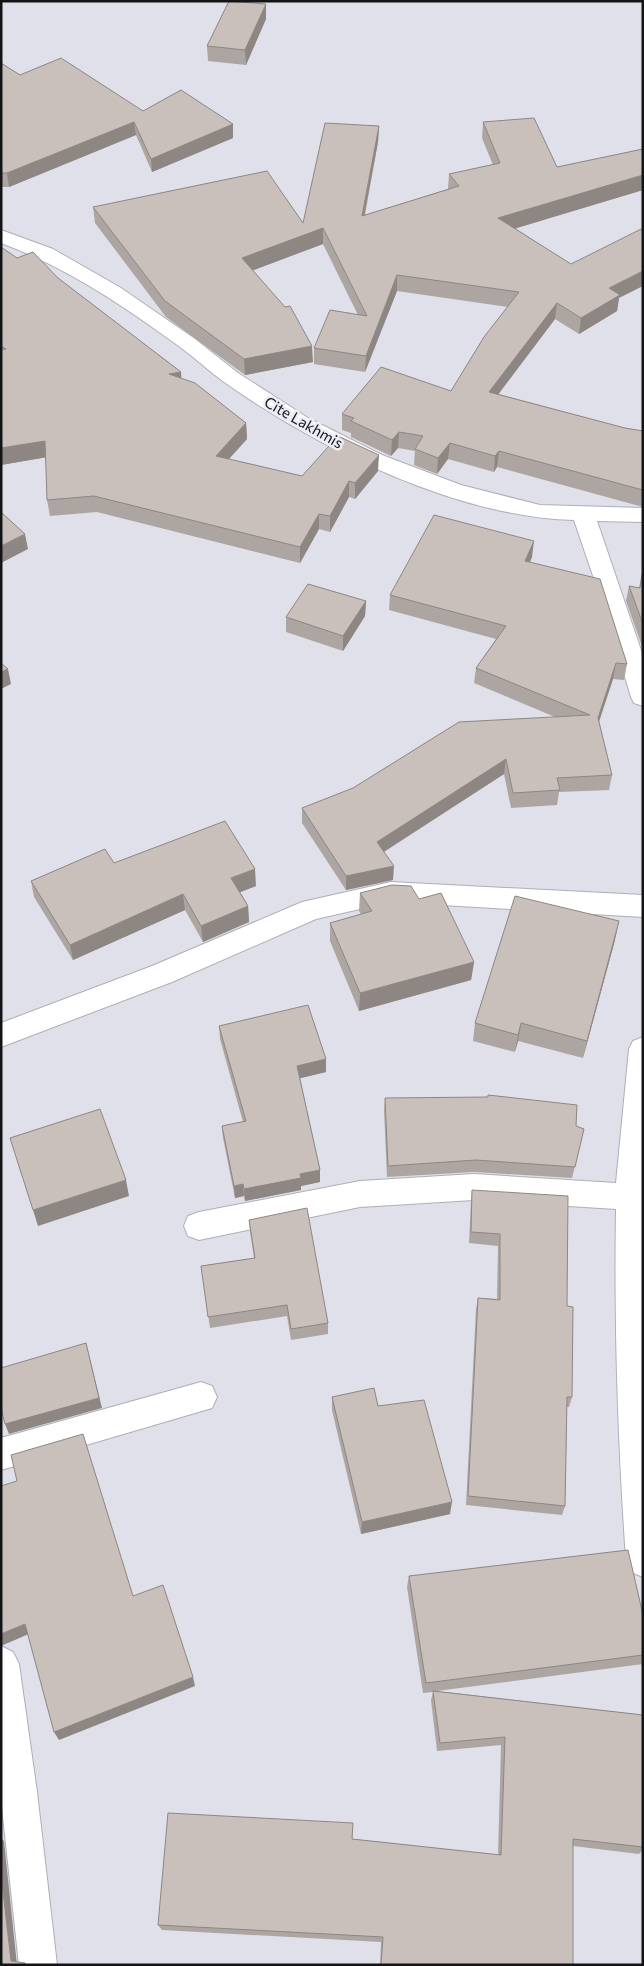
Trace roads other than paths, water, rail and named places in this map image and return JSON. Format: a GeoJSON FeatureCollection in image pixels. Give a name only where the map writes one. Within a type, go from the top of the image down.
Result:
{"type":"FeatureCollection","features":[{"type":"Feature","properties":{"kind":"street","name":"Cite Lakhmis"},"geometry":{"type":"LineString","coordinates":[[1,236],[46,253],[114,292],[301,424],[374,460],[455,491],[540,512],[643,515]]}},
{"type":"Feature","properties":{"kind":"street"},"geometry":{"type":"LineString","coordinates":[[583,514],[620,620],[643,697]]}},
{"type":"Feature","properties":{"kind":"street"},"geometry":{"type":"LineString","coordinates":[[1,1035],[162,974],[311,909],[391,892],[643,906]]}},
{"type":"Feature","properties":{"kind":"street"},"geometry":{"type":"LineString","coordinates":[[643,1049],[630,1197],[633,1416],[643,1560]]}},
{"type":"Feature","properties":{"kind":"street"},"geometry":{"type":"LineString","coordinates":[[198,1226],[360,1194],[474,1187],[630,1197]]}},
{"type":"Feature","properties":{"kind":"street"},"geometry":{"type":"LineString","coordinates":[[1,1454],[201,1397]]}},
{"type":"Feature","properties":{"kind":"street"},"geometry":{"type":"LineString","coordinates":[[1,1664],[10,1794],[38,1965]]}}]}
